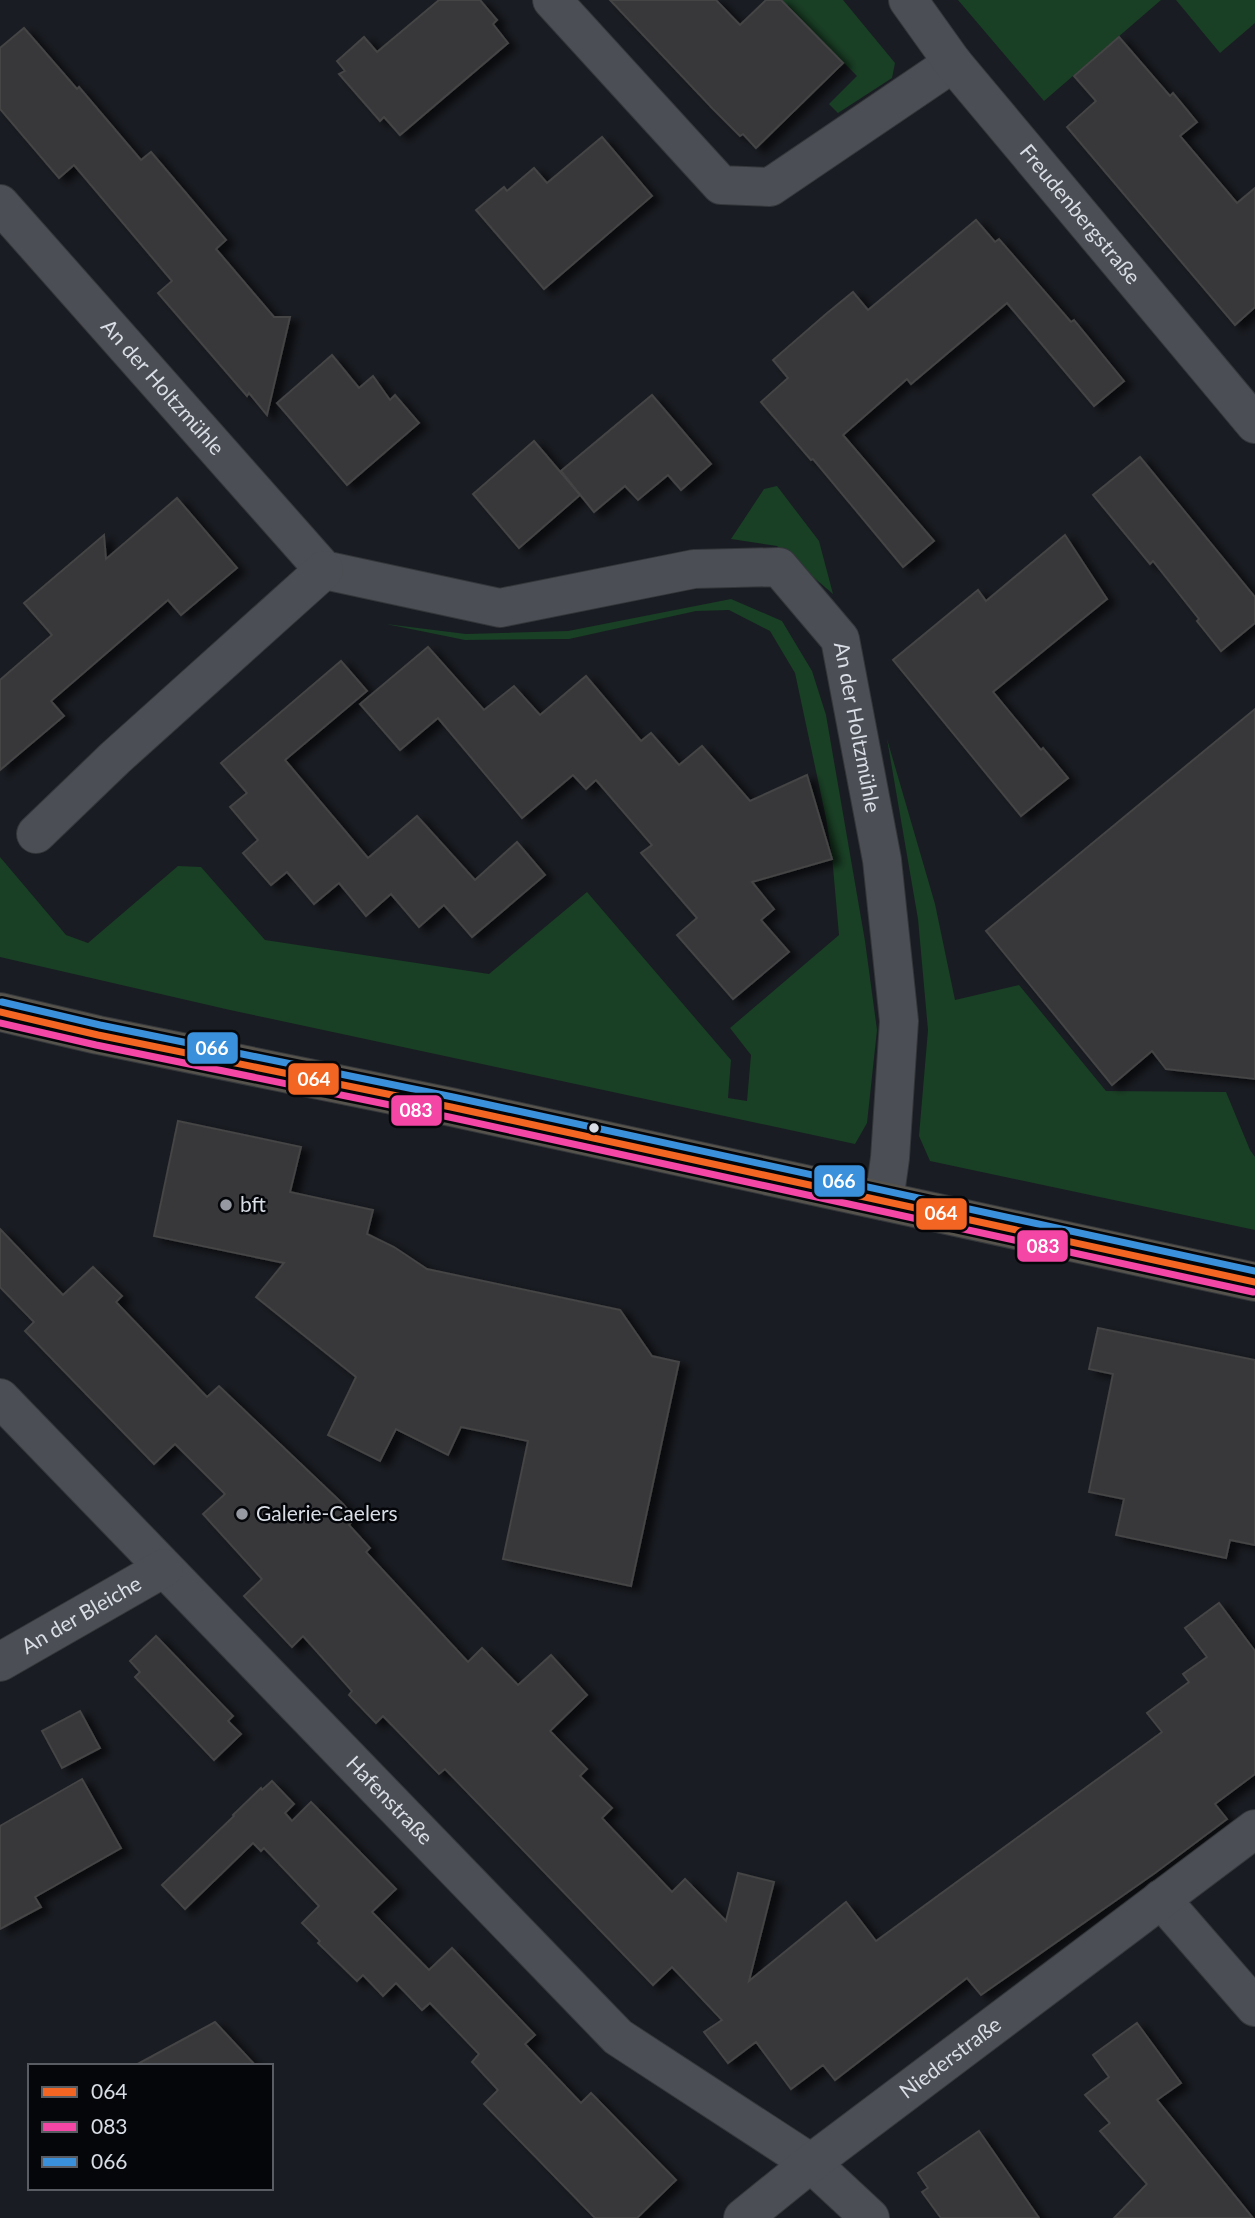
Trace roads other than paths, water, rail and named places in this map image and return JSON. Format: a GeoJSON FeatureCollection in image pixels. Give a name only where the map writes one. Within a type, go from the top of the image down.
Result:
{"type":"FeatureCollection","features":[{"type":"Feature","properties":{"kind":"main road"},"geometry":{"type":"LineString","coordinates":[[0,1012],[1255,1282]]}},
{"type":"Feature","properties":{"kind":"street"},"geometry":{"type":"LineString","coordinates":[[552,0],[721,185],[770,187],[953,63]]}},
{"type":"Feature","properties":{"kind":"street","name":"Freudenbergstraße"},"geometry":{"type":"LineString","coordinates":[[908,0],[953,63],[1255,424]]}},
{"type":"Feature","properties":{"kind":"street","name":"An der Holtzmühle"},"geometry":{"type":"LineString","coordinates":[[0,204],[324,570],[500,608],[694,569],[779,568],[840,639],[881,860],[899,1021],[890,1158],[884,1201]]}},
{"type":"Feature","properties":{"kind":"street"},"geometry":{"type":"LineString","coordinates":[[36,834],[125,748],[324,570]]}},
{"type":"Feature","properties":{"kind":"street","name":"Hafenstraße"},"geometry":{"type":"LineString","coordinates":[[0,1398],[618,2037],[811,2163],[870,2218]]}},
{"type":"Feature","properties":{"kind":"street","name":"An der Bleiche"},"geometry":{"type":"LineString","coordinates":[[0,1662],[164,1567]]}},
{"type":"Feature","properties":{"kind":"street","name":"Niederstraße"},"geometry":{"type":"LineString","coordinates":[[743,2218],[811,2163],[1255,1829]]}},
{"type":"Feature","properties":{"kind":"street"},"geometry":{"type":"LineString","coordinates":[[1161,1899],[1255,2007]]}},
{"type":"Feature","properties":{"kind":"place","name":"bft"},"geometry":{"type":"Point","coordinates":[226,1205]}},
{"type":"Feature","properties":{"kind":"place","name":"Galerie-Caelers"},"geometry":{"type":"Point","coordinates":[242,1514]}}]}
